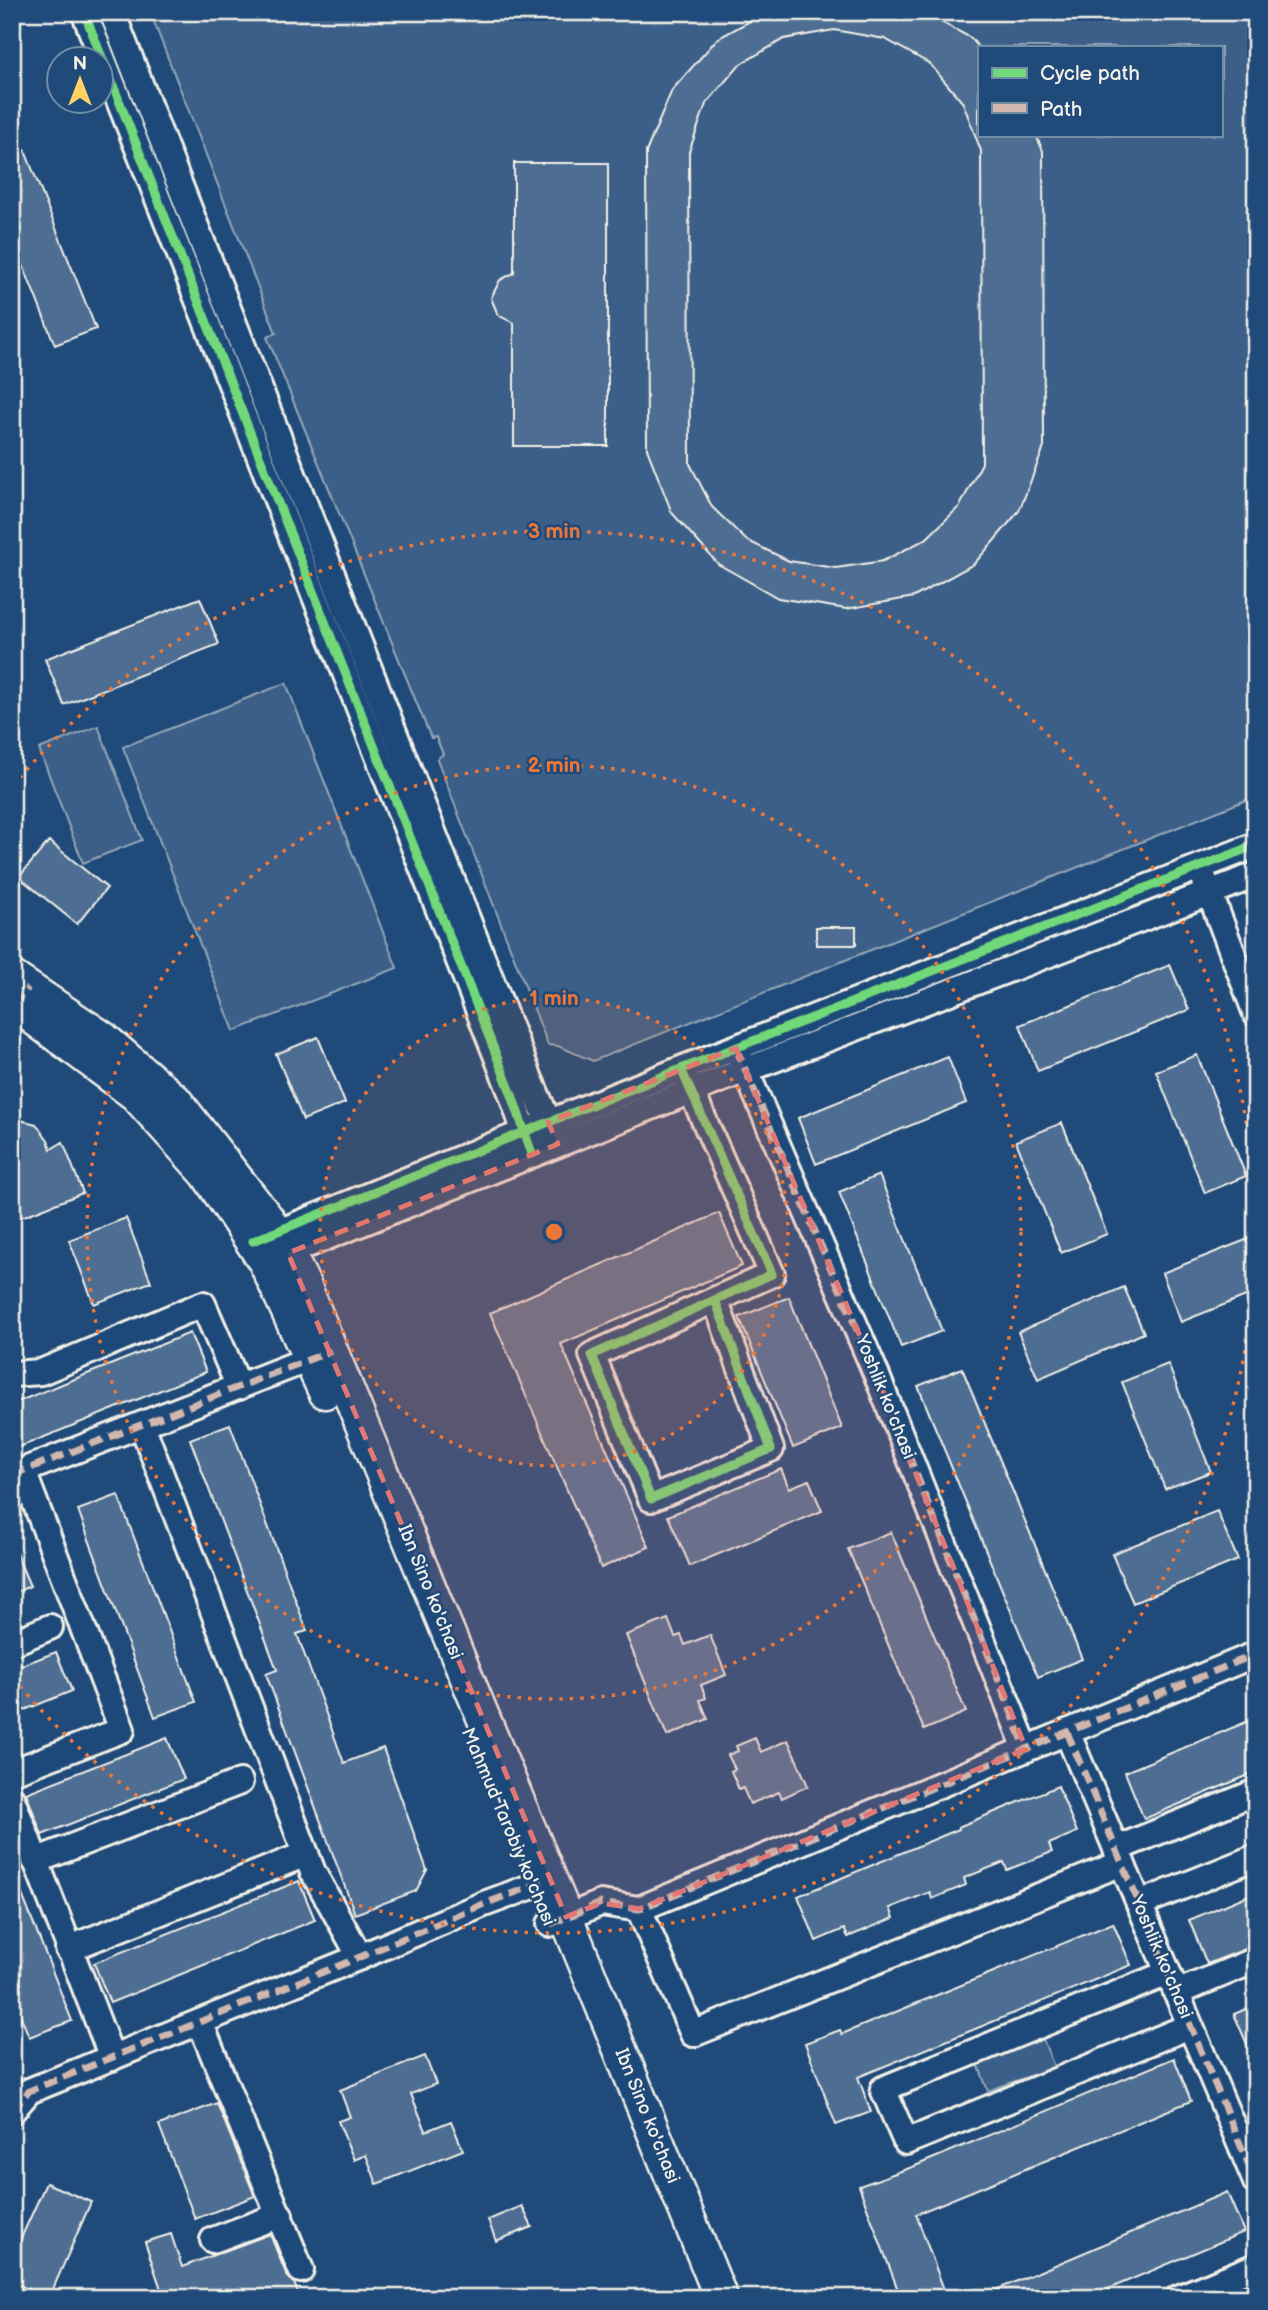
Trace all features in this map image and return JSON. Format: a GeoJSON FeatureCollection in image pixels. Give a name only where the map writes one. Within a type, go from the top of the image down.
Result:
{"type":"FeatureCollection","features":[{"type":"Feature","properties":{"kind":"main road","name":"Mahmud Tarobiy ko'chasi"},"geometry":{"type":"LineString","coordinates":[[16,996],[136,1095],[271,1247],[321,1355],[558,1920],[699,2298]]}},
{"type":"Feature","properties":{"kind":"main road","name":"Ibn Sino ko'chasi"},"geometry":{"type":"LineString","coordinates":[[558,1920],[721,2298]]}},
{"type":"Feature","properties":{"kind":"street"},"geometry":{"type":"LineString","coordinates":[[84,12],[512,1095],[528,1143]]}},
{"type":"Feature","properties":{"kind":"street"},"geometry":{"type":"LineString","coordinates":[[112,12],[553,1133]]}},
{"type":"Feature","properties":{"kind":"street"},"geometry":{"type":"LineString","coordinates":[[206,324],[230,313]]}},
{"type":"Feature","properties":{"kind":"street"},"geometry":{"type":"LineString","coordinates":[[382,771],[406,761]]}},
{"type":"Feature","properties":{"kind":"street"},"geometry":{"type":"LineString","coordinates":[[271,1247],[686,1080],[736,1048],[1256,845]]}},
{"type":"Feature","properties":{"kind":"street"},"geometry":{"type":"LineString","coordinates":[[1200,867],[1256,1014]]}},
{"type":"Feature","properties":{"kind":"street"},"geometry":{"type":"LineString","coordinates":[[686,1080],[746,1070],[1256,875]]}},
{"type":"Feature","properties":{"kind":"street","name":"Yoshlik ko'chasi"},"geometry":{"type":"LineString","coordinates":[[736,1048],[877,1376],[1026,1749]]}},
{"type":"Feature","properties":{"kind":"street"},"geometry":{"type":"LineString","coordinates":[[686,1080],[772,1274],[592,1355],[651,1499],[771,1449],[715,1300]]}},
{"type":"Feature","properties":{"kind":"street"},"geometry":{"type":"LineString","coordinates":[[12,1374],[41,1372],[203,1304],[239,1387]]}},
{"type":"Feature","properties":{"kind":"street"},"geometry":{"type":"LineString","coordinates":[[12,1772],[122,1730],[18,1473],[321,1355]]}},
{"type":"Feature","properties":{"kind":"street"},"geometry":{"type":"LineString","coordinates":[[142,1424],[313,1872],[360,1957]]}},
{"type":"Feature","properties":{"kind":"street"},"geometry":{"type":"LineString","coordinates":[[12,1643],[50,1627]]}},
{"type":"Feature","properties":{"kind":"street"},"geometry":{"type":"LineString","coordinates":[[558,1920],[601,1903],[639,1909],[1256,1654]]}},
{"type":"Feature","properties":{"kind":"street","name":"Yoshlik ko'chasi"},"geometry":{"type":"LineString","coordinates":[[1067,1732],[1256,2182]]}},
{"type":"Feature","properties":{"kind":"street"},"geometry":{"type":"LineString","coordinates":[[35,1861],[240,1782]]}},
{"type":"Feature","properties":{"kind":"street"},"geometry":{"type":"LineString","coordinates":[[639,1909],[693,2034],[1119,1856],[1256,1792]]}},
{"type":"Feature","properties":{"kind":"street"},"geometry":{"type":"LineString","coordinates":[[12,1799],[112,2058]]}},
{"type":"Feature","properties":{"kind":"street"},"geometry":{"type":"LineString","coordinates":[[68,1949],[306,1854]]}},
{"type":"Feature","properties":{"kind":"street"},"geometry":{"type":"LineString","coordinates":[[1139,1904],[1256,1857]]}},
{"type":"Feature","properties":{"kind":"street"},"geometry":{"type":"LineString","coordinates":[[12,2111],[29,2091],[541,1883]]}},
{"type":"Feature","properties":{"kind":"street"},"geometry":{"type":"LineString","coordinates":[[1190,2026],[906,2141],[883,2089],[1172,1983],[1256,1960]]}},
{"type":"Feature","properties":{"kind":"street"},"geometry":{"type":"LineString","coordinates":[[200,2022],[281,2215],[301,2270]]}},
{"type":"Feature","properties":{"kind":"street"},"geometry":{"type":"LineString","coordinates":[[213,2240],[281,2215]]}},
{"type":"Feature","properties":{"kind":"street"},"geometry":{"type":"LineString","coordinates":[[1178,2298],[1256,2266]]}},
{"type":"Feature","properties":{"kind":"highlighted area"},"geometry":{"type":"Polygon","coordinates":[[[736,1048],[877,1376],[1026,1749],[639,1909],[601,1903],[566,1917],[288,1253],[558,1144],[548,1122],[736,1048]]]}},
{"type":"Feature","properties":{"kind":"shaded area"},"geometry":{"type":"Polygon","coordinates":[[[150,12],[1256,12],[1256,796],[593,1061],[558,1046],[548,1045],[437,759],[443,754],[436,737],[431,738],[267,337],[276,333],[150,12]]]}},
{"type":"Feature","properties":{"kind":"shaded area"},"geometry":{"type":"Polygon","coordinates":[[[286,683],[397,968],[234,1031],[123,747],[286,683]]]}},
{"type":"Feature","properties":{"kind":"shaded area"},"geometry":{"type":"Polygon","coordinates":[[[98,726],[142,840],[83,863],[39,749],[98,726]]]}},
{"type":"Feature","properties":{"kind":"shaded area"},"geometry":{"type":"Polygon","coordinates":[[[1043,2039],[1054,2067],[988,2091],[978,2064],[1043,2039]]]}},
{"type":"Feature","properties":{"kind":"building"},"geometry":{"type":"Polygon","coordinates":[[[766,12],[923,12],[971,38],[978,47],[978,136],[1036,136],[1043,151],[1044,447],[1019,511],[974,564],[914,597],[846,609],[778,598],[718,564],[672,513],[647,449],[646,152],[672,90],[717,39],[766,12]],[[834,30],[784,39],[739,65],[706,104],[689,152],[690,464],[712,507],[746,540],[789,561],[836,568],[883,561],[926,539],[960,506],[982,463],[981,151],[963,103],[930,64],[885,39],[834,30]]]}},
{"type":"Feature","properties":{"kind":"building"},"geometry":{"type":"Polygon","coordinates":[[[12,118],[96,329],[55,345],[12,238],[12,118]]]}},
{"type":"Feature","properties":{"kind":"building"},"geometry":{"type":"Polygon","coordinates":[[[514,163],[608,163],[608,446],[514,446],[514,323],[498,315],[491,298],[500,280],[514,273],[514,163]]]}},
{"type":"Feature","properties":{"kind":"building"},"geometry":{"type":"Polygon","coordinates":[[[200,598],[219,644],[64,705],[45,659],[200,598]]]}},
{"type":"Feature","properties":{"kind":"building"},"geometry":{"type":"Polygon","coordinates":[[[49,841],[107,888],[77,924],[19,877],[49,841]]]}},
{"type":"Feature","properties":{"kind":"building"},"geometry":{"type":"Polygon","coordinates":[[[816,927],[856,927],[856,945],[816,945],[816,927]]]}},
{"type":"Feature","properties":{"kind":"building"},"geometry":{"type":"Polygon","coordinates":[[[1170,965],[1189,1010],[1038,1071],[1020,1025],[1170,965]]]}},
{"type":"Feature","properties":{"kind":"building"},"geometry":{"type":"Polygon","coordinates":[[[318,1037],[345,1103],[303,1120],[276,1054],[318,1037]]]}},
{"type":"Feature","properties":{"kind":"building"},"geometry":{"type":"Polygon","coordinates":[[[1197,1055],[1246,1176],[1205,1193],[1156,1071],[1197,1055]]]}},
{"type":"Feature","properties":{"kind":"building"},"geometry":{"type":"Polygon","coordinates":[[[948,1057],[966,1103],[816,1164],[798,1118],[948,1057]]]}},
{"type":"Feature","properties":{"kind":"building"},"geometry":{"type":"Polygon","coordinates":[[[12,1118],[36,1124],[51,1149],[63,1142],[83,1193],[19,1218],[12,1208],[12,1118]]]}},
{"type":"Feature","properties":{"kind":"building"},"geometry":{"type":"Polygon","coordinates":[[[1062,1123],[1107,1234],[1061,1253],[1016,1141],[1062,1123]]]}},
{"type":"Feature","properties":{"kind":"building"},"geometry":{"type":"Polygon","coordinates":[[[879,1175],[942,1331],[901,1347],[839,1192],[879,1175]]]}},
{"type":"Feature","properties":{"kind":"building"},"geometry":{"type":"Polygon","coordinates":[[[719,1213],[742,1266],[561,1344],[649,1547],[601,1568],[490,1313],[719,1213]]]}},
{"type":"Feature","properties":{"kind":"building"},"geometry":{"type":"Polygon","coordinates":[[[126,1218],[151,1282],[94,1304],[69,1240],[126,1218]]]}},
{"type":"Feature","properties":{"kind":"building"},"geometry":{"type":"Polygon","coordinates":[[[1256,1236],[1256,1292],[1181,1322],[1162,1273],[1256,1236]]]}},
{"type":"Feature","properties":{"kind":"building"},"geometry":{"type":"Polygon","coordinates":[[[1124,1287],[1144,1333],[1038,1379],[1018,1332],[1124,1287]]]}},
{"type":"Feature","properties":{"kind":"building"},"geometry":{"type":"Polygon","coordinates":[[[789,1297],[842,1428],[793,1448],[739,1317],[789,1297]]]}},
{"type":"Feature","properties":{"kind":"building"},"geometry":{"type":"Polygon","coordinates":[[[190,1333],[206,1372],[12,1450],[12,1404],[190,1333]]]}},
{"type":"Feature","properties":{"kind":"building"},"geometry":{"type":"Polygon","coordinates":[[[1168,1364],[1211,1472],[1165,1489],[1122,1382],[1168,1364]]]}},
{"type":"Feature","properties":{"kind":"building"},"geometry":{"type":"Polygon","coordinates":[[[962,1368],[1082,1659],[1038,1677],[918,1386],[962,1368]]]}},
{"type":"Feature","properties":{"kind":"building"},"geometry":{"type":"Polygon","coordinates":[[[230,1424],[307,1631],[297,1634],[344,1763],[383,1748],[427,1870],[416,1891],[355,1914],[266,1674],[277,1670],[190,1439],[230,1424]]]}},
{"type":"Feature","properties":{"kind":"building"},"geometry":{"type":"Polygon","coordinates":[[[781,1469],[789,1488],[809,1480],[822,1511],[690,1566],[668,1516],[781,1469]]]}},
{"type":"Feature","properties":{"kind":"building"},"geometry":{"type":"Polygon","coordinates":[[[118,1495],[196,1702],[155,1717],[78,1510],[118,1495]]]}},
{"type":"Feature","properties":{"kind":"building"},"geometry":{"type":"Polygon","coordinates":[[[1217,1511],[1238,1560],[1133,1603],[1112,1554],[1217,1511]]]}},
{"type":"Feature","properties":{"kind":"building"},"geometry":{"type":"Polygon","coordinates":[[[891,1532],[966,1712],[924,1730],[848,1549],[891,1532]]]}},
{"type":"Feature","properties":{"kind":"building"},"geometry":{"type":"Polygon","coordinates":[[[12,1544],[30,1586],[12,1594],[12,1544]]]}},
{"type":"Feature","properties":{"kind":"building"},"geometry":{"type":"Polygon","coordinates":[[[668,1619],[675,1637],[681,1635],[685,1645],[710,1635],[726,1675],[701,1685],[706,1698],[700,1700],[708,1719],[667,1736],[626,1635],[668,1619]]]}},
{"type":"Feature","properties":{"kind":"building"},"geometry":{"type":"Polygon","coordinates":[[[56,1652],[72,1691],[12,1715],[12,1669],[56,1652]]]}},
{"type":"Feature","properties":{"kind":"building"},"geometry":{"type":"Polygon","coordinates":[[[1256,1718],[1256,1772],[1144,1819],[1125,1772],[1256,1718]]]}},
{"type":"Feature","properties":{"kind":"building"},"geometry":{"type":"Polygon","coordinates":[[[167,1738],[184,1779],[42,1835],[26,1793],[167,1738]]]}},
{"type":"Feature","properties":{"kind":"building"},"geometry":{"type":"Polygon","coordinates":[[[755,1738],[761,1752],[788,1740],[808,1786],[782,1798],[779,1792],[750,1804],[743,1788],[739,1790],[731,1771],[735,1769],[728,1755],[738,1751],[736,1746],[755,1738]]]}},
{"type":"Feature","properties":{"kind":"building"},"geometry":{"type":"Polygon","coordinates":[[[1058,1786],[1077,1832],[1049,1844],[1052,1852],[1007,1870],[1004,1862],[964,1878],[966,1885],[932,1899],[930,1892],[890,1908],[894,1918],[848,1937],[844,1929],[816,1941],[798,1896],[1058,1786]]]}},
{"type":"Feature","properties":{"kind":"building"},"geometry":{"type":"Polygon","coordinates":[[[12,1869],[72,2021],[29,2037],[12,1994],[12,1869]]]}},
{"type":"Feature","properties":{"kind":"building"},"geometry":{"type":"Polygon","coordinates":[[[299,1881],[315,1920],[110,2003],[94,1963],[299,1881]]]}},
{"type":"Feature","properties":{"kind":"building"},"geometry":{"type":"Polygon","coordinates":[[[1256,1892],[1256,1945],[1207,1964],[1189,1920],[1256,1892]]]}},
{"type":"Feature","properties":{"kind":"building"},"geometry":{"type":"Polygon","coordinates":[[[1113,1923],[1131,1965],[858,2077],[871,2112],[836,2125],[805,2043],[840,2030],[842,2034],[1113,1923]]]}},
{"type":"Feature","properties":{"kind":"building"},"geometry":{"type":"Polygon","coordinates":[[[1256,2005],[1256,2065],[1234,2014],[1256,2005]]]}},
{"type":"Feature","properties":{"kind":"building"},"geometry":{"type":"Polygon","coordinates":[[[425,2056],[436,2084],[411,2094],[426,2131],[451,2121],[463,2150],[377,2184],[366,2155],[354,2160],[338,2121],[350,2117],[340,2090],[425,2056]]]}},
{"type":"Feature","properties":{"kind":"building"},"geometry":{"type":"Polygon","coordinates":[[[1174,2058],[1191,2101],[916,2214],[947,2298],[901,2298],[859,2186],[915,2166],[1174,2058]]]}},
{"type":"Feature","properties":{"kind":"building"},"geometry":{"type":"Polygon","coordinates":[[[217,2103],[255,2196],[195,2219],[159,2125],[217,2103]]]}},
{"type":"Feature","properties":{"kind":"building"},"geometry":{"type":"Polygon","coordinates":[[[46,2183],[91,2202],[49,2298],[12,2282],[12,2258],[46,2183]]]}},
{"type":"Feature","properties":{"kind":"building"},"geometry":{"type":"Polygon","coordinates":[[[1227,2192],[1244,2232],[1087,2298],[977,2298],[1227,2192]]]}},
{"type":"Feature","properties":{"kind":"building"},"geometry":{"type":"Polygon","coordinates":[[[522,2206],[532,2227],[496,2241],[488,2220],[522,2206]]]}},
{"type":"Feature","properties":{"kind":"building"},"geometry":{"type":"Polygon","coordinates":[[[171,2234],[182,2267],[270,2234],[287,2276],[294,2283],[300,2298],[164,2298],[145,2242],[171,2234]]]}},
{"type":"Feature","properties":{"kind":"marked path"},"geometry":{"type":"LineString","coordinates":[[12,1006],[28,988]]}},
{"type":"Feature","properties":{"kind":"marked path"},"geometry":{"type":"LineString","coordinates":[[736,1048],[877,1376],[1026,1749]]}},
{"type":"Feature","properties":{"kind":"marked path"},"geometry":{"type":"LineString","coordinates":[[12,1475],[331,1351]]}},
{"type":"Feature","properties":{"kind":"marked path"},"geometry":{"type":"LineString","coordinates":[[550,1924],[601,1903],[639,1909],[1256,1654]]}},
{"type":"Feature","properties":{"kind":"marked path"},"geometry":{"type":"LineString","coordinates":[[1067,1732],[1256,2182]]}},
{"type":"Feature","properties":{"kind":"marked path"},"geometry":{"type":"LineString","coordinates":[[12,2111],[29,2091],[484,1904],[549,1880]]}},
{"type":"Feature","properties":{"kind":"cycle path"},"geometry":{"type":"LineString","coordinates":[[84,12],[512,1095],[532,1154]]}},
{"type":"Feature","properties":{"kind":"cycle path"},"geometry":{"type":"LineString","coordinates":[[253,1241],[681,1069],[1256,845]]}},
{"type":"Feature","properties":{"kind":"cycle path"},"geometry":{"type":"LineString","coordinates":[[681,1069],[772,1274],[592,1355],[651,1499],[771,1449],[715,1300]]}}]}
